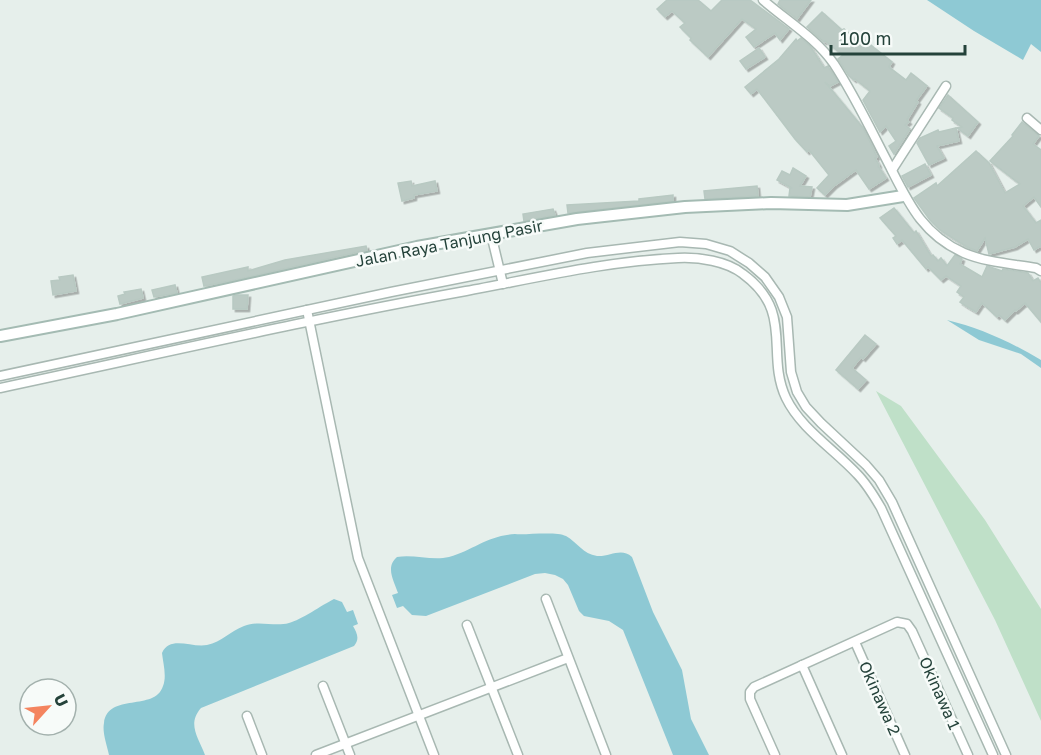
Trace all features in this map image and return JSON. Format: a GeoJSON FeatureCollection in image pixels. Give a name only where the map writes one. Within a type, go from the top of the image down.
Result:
{"type":"FeatureCollection","features":[{"type":"Feature","properties":{"kind":"street"},"geometry":{"type":"LineString","coordinates":[[763,0],[815,42],[834,65],[892,170],[903,196],[920,219],[946,244],[970,255],[1039,267]]}},
{"type":"Feature","properties":{"kind":"street"},"geometry":{"type":"LineString","coordinates":[[892,170],[946,86]]}},
{"type":"Feature","properties":{"kind":"street"},"geometry":{"type":"LineString","coordinates":[[1027,118],[1041,130]]}},
{"type":"Feature","properties":{"kind":"street","name":"Jalan Raya Tanjung Pasir"},"geometry":{"type":"LineString","coordinates":[[0,336],[128,311],[417,247],[596,216],[673,208],[771,203],[847,205],[903,196]]}},
{"type":"Feature","properties":{"kind":"street"},"geometry":{"type":"LineString","coordinates":[[490,234],[503,284]]}},
{"type":"Feature","properties":{"kind":"street"},"geometry":{"type":"LineString","coordinates":[[0,376],[587,253],[680,242],[706,244],[730,251],[765,277],[779,297],[787,317],[791,372],[797,392],[806,407],[866,465],[888,495],[1006,755]]}},
{"type":"Feature","properties":{"kind":"street"},"geometry":{"type":"LineString","coordinates":[[0,388],[394,304],[589,268],[680,257],[705,259],[726,265],[742,272],[756,285],[768,302],[776,320],[779,374],[786,397],[796,414],[857,473],[875,498],[993,755]]}},
{"type":"Feature","properties":{"kind":"street"},"geometry":{"type":"LineString","coordinates":[[307,310],[358,558],[434,755]]}},
{"type":"Feature","properties":{"kind":"street"},"geometry":{"type":"LineString","coordinates":[[546,599],[606,755]]}},
{"type":"Feature","properties":{"kind":"street","name":"Okinawa 1"},"geometry":{"type":"LineString","coordinates":[[855,642],[897,622],[907,624],[968,755]]}},
{"type":"Feature","properties":{"kind":"street"},"geometry":{"type":"LineString","coordinates":[[467,625],[518,755]]}},
{"type":"Feature","properties":{"kind":"street"},"geometry":{"type":"LineString","coordinates":[[775,755],[750,699],[750,693],[754,687],[855,642]]}},
{"type":"Feature","properties":{"kind":"street","name":"Okinawa 2"},"geometry":{"type":"LineString","coordinates":[[855,642],[905,755]]}},
{"type":"Feature","properties":{"kind":"street"},"geometry":{"type":"LineString","coordinates":[[316,755],[568,658]]}},
{"type":"Feature","properties":{"kind":"street"},"geometry":{"type":"LineString","coordinates":[[802,665],[842,755]]}},
{"type":"Feature","properties":{"kind":"street"},"geometry":{"type":"LineString","coordinates":[[323,686],[350,755]]}},
{"type":"Feature","properties":{"kind":"street"},"geometry":{"type":"LineString","coordinates":[[248,716],[262,755]]}},
{"type":"Feature","properties":{"kind":"green space"},"geometry":{"type":"Polygon","coordinates":[[[876,391],[901,406],[985,520],[1041,609],[1041,721],[995,620],[876,391]]]}},
{"type":"Feature","properties":{"kind":"water"},"geometry":{"type":"Polygon","coordinates":[[[927,0],[1041,0],[1041,52],[1031,44],[1023,60],[927,0]]]}},
{"type":"Feature","properties":{"kind":"water"},"geometry":{"type":"Polygon","coordinates":[[[947,320],[983,331],[1018,347],[1041,360],[1041,368],[1021,354],[979,340],[947,320]]]}},
{"type":"Feature","properties":{"kind":"water"},"geometry":{"type":"Polygon","coordinates":[[[515,534],[561,535],[570,538],[592,555],[624,553],[632,557],[653,612],[682,670],[691,719],[709,755],[673,755],[623,630],[609,621],[584,616],[579,611],[568,585],[555,575],[535,574],[426,616],[412,615],[403,606],[397,608],[392,595],[398,593],[391,570],[393,561],[397,557],[449,557],[496,537],[515,534]]]}},
{"type":"Feature","properties":{"kind":"water"},"geometry":{"type":"Polygon","coordinates":[[[334,599],[342,602],[347,612],[353,610],[358,624],[353,626],[357,634],[354,646],[201,708],[194,725],[205,755],[109,755],[104,730],[107,714],[114,708],[142,701],[158,694],[163,686],[165,674],[162,653],[170,645],[182,643],[207,645],[250,624],[289,623],[334,599]]]}},
{"type":"Feature","properties":{"kind":"building"},"geometry":{"type":"Polygon","coordinates":[[[667,0],[698,0],[711,11],[722,0],[750,0],[789,29],[780,40],[775,33],[754,47],[746,37],[756,29],[742,19],[708,57],[680,27],[685,23],[672,11],[665,17],[657,9],[667,0]]]}},
{"type":"Feature","properties":{"kind":"building"},"geometry":{"type":"Polygon","coordinates":[[[780,0],[811,0],[797,19],[778,4],[780,0]]]}},
{"type":"Feature","properties":{"kind":"building"},"geometry":{"type":"Polygon","coordinates":[[[822,12],[842,30],[844,29],[859,42],[862,38],[892,62],[889,67],[906,80],[911,73],[927,86],[916,101],[918,102],[907,120],[909,122],[905,125],[910,129],[894,154],[889,146],[896,141],[886,126],[880,132],[863,100],[870,91],[849,76],[838,59],[843,55],[807,27],[822,12]]]}},
{"type":"Feature","properties":{"kind":"building"},"geometry":{"type":"Polygon","coordinates":[[[801,38],[810,46],[824,68],[828,66],[838,82],[830,86],[825,82],[863,128],[877,157],[875,158],[878,166],[886,178],[869,189],[856,170],[825,195],[817,188],[829,175],[809,150],[807,152],[795,139],[757,89],[751,94],[745,87],[779,59],[796,39],[797,41],[801,38]]]}},
{"type":"Feature","properties":{"kind":"building"},"geometry":{"type":"Polygon","coordinates":[[[759,48],[765,57],[746,69],[740,61],[759,48]]]}},
{"type":"Feature","properties":{"kind":"building"},"geometry":{"type":"Polygon","coordinates":[[[948,95],[978,122],[968,136],[957,128],[962,127],[952,120],[953,118],[939,108],[948,95]]]}},
{"type":"Feature","properties":{"kind":"building"},"geometry":{"type":"Polygon","coordinates":[[[1022,122],[1039,136],[1033,144],[1041,150],[1041,207],[1034,197],[1023,206],[1036,223],[1041,220],[1041,246],[1034,250],[1028,239],[1015,247],[989,254],[985,238],[977,251],[940,230],[914,198],[936,183],[937,186],[976,151],[989,163],[1005,193],[1020,184],[990,161],[1013,136],[1022,122]]]}},
{"type":"Feature","properties":{"kind":"building"},"geometry":{"type":"Polygon","coordinates":[[[956,128],[959,141],[937,146],[944,158],[929,165],[917,143],[920,138],[938,130],[939,132],[956,128]]]}},
{"type":"Feature","properties":{"kind":"building"},"geometry":{"type":"Polygon","coordinates":[[[925,164],[931,175],[908,187],[902,176],[925,164]]]}},
{"type":"Feature","properties":{"kind":"building"},"geometry":{"type":"Polygon","coordinates":[[[793,168],[806,176],[800,186],[812,187],[810,197],[789,196],[790,188],[792,188],[777,180],[782,171],[790,175],[793,168]]]}},
{"type":"Feature","properties":{"kind":"building"},"geometry":{"type":"Polygon","coordinates":[[[411,181],[412,186],[435,181],[437,191],[414,195],[414,198],[402,201],[398,183],[411,181]]]}},
{"type":"Feature","properties":{"kind":"building"},"geometry":{"type":"Polygon","coordinates":[[[757,186],[758,196],[705,199],[704,191],[757,186]]]}},
{"type":"Feature","properties":{"kind":"building"},"geometry":{"type":"Polygon","coordinates":[[[673,195],[673,201],[568,213],[567,205],[639,201],[639,199],[673,195]]]}},
{"type":"Feature","properties":{"kind":"building"},"geometry":{"type":"Polygon","coordinates":[[[894,208],[914,233],[916,231],[931,256],[933,255],[938,261],[941,258],[947,266],[955,255],[962,259],[960,264],[982,277],[987,266],[1002,271],[1003,269],[1028,273],[1033,281],[1038,278],[1041,283],[1041,322],[1025,303],[1005,320],[999,315],[997,317],[982,303],[976,312],[960,302],[964,297],[957,292],[961,286],[946,276],[941,280],[928,267],[926,269],[902,240],[897,244],[893,238],[896,236],[880,218],[894,208]]]}},
{"type":"Feature","properties":{"kind":"building"},"geometry":{"type":"Polygon","coordinates":[[[553,209],[555,215],[524,221],[523,214],[553,209]]]}},
{"type":"Feature","properties":{"kind":"building"},"geometry":{"type":"Polygon","coordinates":[[[366,246],[367,250],[204,286],[202,277],[248,267],[248,271],[285,260],[366,246]]]}},
{"type":"Feature","properties":{"kind":"building"},"geometry":{"type":"Polygon","coordinates":[[[73,275],[76,291],[53,295],[51,281],[73,275]]]}},
{"type":"Feature","properties":{"kind":"building"},"geometry":{"type":"Polygon","coordinates":[[[175,285],[177,293],[154,297],[152,290],[175,285]]]}},
{"type":"Feature","properties":{"kind":"building"},"geometry":{"type":"Polygon","coordinates":[[[141,289],[143,298],[120,304],[118,296],[125,294],[124,292],[141,289]]]}},
{"type":"Feature","properties":{"kind":"building"},"geometry":{"type":"Polygon","coordinates":[[[248,295],[247,309],[233,309],[233,296],[248,295]]]}},
{"type":"Feature","properties":{"kind":"building"},"geometry":{"type":"Polygon","coordinates":[[[865,335],[876,344],[852,368],[866,380],[858,389],[836,370],[865,335]]]}}]}
